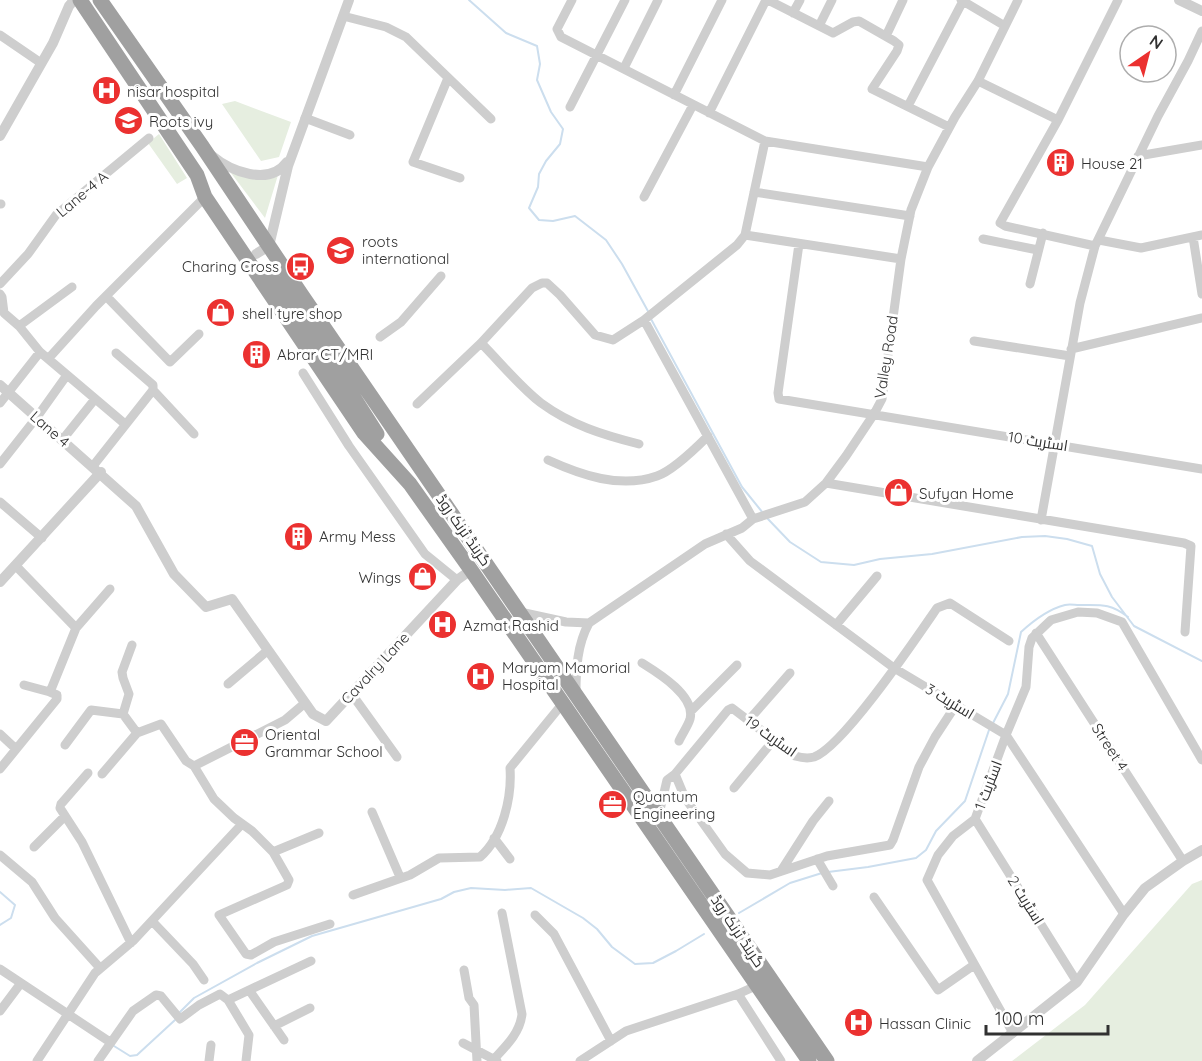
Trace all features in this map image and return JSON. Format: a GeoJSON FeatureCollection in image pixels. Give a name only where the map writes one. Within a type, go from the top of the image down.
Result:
{"type":"FeatureCollection","features":[{"type":"Feature","properties":{"kind":"highway","name":"گرینڈ ٹرنک روڈ"},"geometry":{"type":"LineString","coordinates":[[80,0],[197,175],[231,217],[263,250],[520,612],[827,1061]]}},
{"type":"Feature","properties":{"kind":"highway","name":"گرینڈ ٹرنک روڈ"},"geometry":{"type":"LineString","coordinates":[[102,1],[202,146],[328,357],[410,484],[809,1061]]}},
{"type":"Feature","properties":{"kind":"highway","name":"گرینڈ ٹرنک روڈ"},"geometry":{"type":"LineString","coordinates":[[197,175],[205,197],[364,433],[410,484]]}},
{"type":"Feature","properties":{"kind":"highway","name":"گرینڈ ٹرنک روڈ"},"geometry":{"type":"LineString","coordinates":[[779,1017],[801,1061]]}},
{"type":"Feature","properties":{"kind":"street"},"geometry":{"type":"LineString","coordinates":[[0,136],[53,43],[69,6],[74,0]]}},
{"type":"Feature","properties":{"kind":"street"},"geometry":{"type":"LineString","coordinates":[[263,250],[292,155],[349,0]]}},
{"type":"Feature","properties":{"kind":"street"},"geometry":{"type":"LineString","coordinates":[[572,0],[556,29],[558,33],[596,55],[765,141],[928,167]]}},
{"type":"Feature","properties":{"kind":"street"},"geometry":{"type":"LineString","coordinates":[[570,107],[625,0]]}},
{"type":"Feature","properties":{"kind":"street"},"geometry":{"type":"LineString","coordinates":[[624,68],[658,0]]}},
{"type":"Feature","properties":{"kind":"street"},"geometry":{"type":"LineString","coordinates":[[674,95],[722,0]]}},
{"type":"Feature","properties":{"kind":"street"},"geometry":{"type":"LineString","coordinates":[[709,113],[767,0],[833,33],[859,21],[899,45],[872,89],[950,127]]}},
{"type":"Feature","properties":{"kind":"street"},"geometry":{"type":"LineString","coordinates":[[793,13],[800,0]]}},
{"type":"Feature","properties":{"kind":"street"},"geometry":{"type":"LineString","coordinates":[[819,26],[832,0]]}},
{"type":"Feature","properties":{"kind":"street"},"geometry":{"type":"LineString","coordinates":[[886,36],[903,0]]}},
{"type":"Feature","properties":{"kind":"street"},"geometry":{"type":"LineString","coordinates":[[908,106],[962,0],[1005,26]]}},
{"type":"Feature","properties":{"kind":"street","name":"Valley Road"},"geometry":{"type":"LineString","coordinates":[[589,623],[705,544],[742,528],[761,516],[806,502],[826,483],[846,456],[882,399],[901,259],[910,216],[928,167],[978,81],[1018,0]]}},
{"type":"Feature","properties":{"kind":"street"},"geometry":{"type":"LineString","coordinates":[[1118,0],[1058,120],[1000,223],[1005,226],[1097,243],[1141,248],[1197,236],[1202,294]]}},
{"type":"Feature","properties":{"kind":"street"},"geometry":{"type":"LineString","coordinates":[[1179,0],[1202,11]]}},
{"type":"Feature","properties":{"kind":"street"},"geometry":{"type":"LineString","coordinates":[[343,16],[386,27],[406,37],[491,119]]}},
{"type":"Feature","properties":{"kind":"street"},"geometry":{"type":"LineString","coordinates":[[1041,520],[1070,352],[1080,303],[1097,243],[1138,156],[1202,31]]}},
{"type":"Feature","properties":{"kind":"street"},"geometry":{"type":"LineString","coordinates":[[0,34],[41,63]]}},
{"type":"Feature","properties":{"kind":"street"},"geometry":{"type":"LineString","coordinates":[[448,78],[413,162],[460,178]]}},
{"type":"Feature","properties":{"kind":"street"},"geometry":{"type":"LineString","coordinates":[[978,81],[1058,120]]}},
{"type":"Feature","properties":{"kind":"street"},"geometry":{"type":"LineString","coordinates":[[644,197],[693,105]]}},
{"type":"Feature","properties":{"kind":"street"},"geometry":{"type":"LineString","coordinates":[[305,118],[350,135]]}},
{"type":"Feature","properties":{"kind":"street","name":"Lane-4 A"},"geometry":{"type":"LineString","coordinates":[[0,284],[28,254],[56,215],[149,138]]}},
{"type":"Feature","properties":{"kind":"street"},"geometry":{"type":"LineString","coordinates":[[417,404],[481,344],[532,288],[542,283],[547,283],[560,295],[595,334],[613,340],[648,317],[745,236],[765,141]]}},
{"type":"Feature","properties":{"kind":"street"},"geometry":{"type":"LineString","coordinates":[[1138,156],[1202,144]]}},
{"type":"Feature","properties":{"kind":"street"},"geometry":{"type":"LineString","coordinates":[[202,146],[212,157],[250,175],[266,175],[278,171],[292,155]]}},
{"type":"Feature","properties":{"kind":"street"},"geometry":{"type":"LineString","coordinates":[[754,192],[910,216]]}},
{"type":"Feature","properties":{"kind":"street"},"geometry":{"type":"LineString","coordinates":[[48,359],[106,296],[205,197]]}},
{"type":"Feature","properties":{"kind":"street"},"geometry":{"type":"LineString","coordinates":[[1030,284],[1043,233]]}},
{"type":"Feature","properties":{"kind":"street"},"geometry":{"type":"LineString","coordinates":[[745,236],[901,259]]}},
{"type":"Feature","properties":{"kind":"street"},"geometry":{"type":"LineString","coordinates":[[983,238],[1038,250]]}},
{"type":"Feature","properties":{"kind":"street","name":"اسٹریٹ 10"},"geometry":{"type":"LineString","coordinates":[[799,244],[779,399],[1202,469]]}},
{"type":"Feature","properties":{"kind":"street"},"geometry":{"type":"LineString","coordinates":[[380,337],[401,322],[441,276]]}},
{"type":"Feature","properties":{"kind":"street"},"geometry":{"type":"LineString","coordinates":[[19,326],[72,287]]}},
{"type":"Feature","properties":{"kind":"street"},"geometry":{"type":"LineString","coordinates":[[0,294],[4,313],[19,326],[40,352],[125,424]]}},
{"type":"Feature","properties":{"kind":"street"},"geometry":{"type":"LineString","coordinates":[[106,296],[170,362],[199,334]]}},
{"type":"Feature","properties":{"kind":"street"},"geometry":{"type":"LineString","coordinates":[[648,317],[708,436],[761,516]]}},
{"type":"Feature","properties":{"kind":"street"},"geometry":{"type":"LineString","coordinates":[[974,341],[1070,352],[1202,318]]}},
{"type":"Feature","properties":{"kind":"street"},"geometry":{"type":"LineString","coordinates":[[481,344],[539,402],[567,420],[599,434],[639,444]]}},
{"type":"Feature","properties":{"kind":"street"},"geometry":{"type":"LineString","coordinates":[[0,403],[40,352]]}},
{"type":"Feature","properties":{"kind":"street"},"geometry":{"type":"LineString","coordinates":[[117,353],[153,386],[153,390],[194,434]]}},
{"type":"Feature","properties":{"kind":"street"},"geometry":{"type":"LineString","coordinates":[[303,373],[349,446],[425,554],[457,580]]}},
{"type":"Feature","properties":{"kind":"street"},"geometry":{"type":"LineString","coordinates":[[0,464],[67,375]]}},
{"type":"Feature","properties":{"kind":"street","name":"Lane 4"},"geometry":{"type":"LineString","coordinates":[[0,385],[136,506],[174,574],[206,607],[232,599],[267,651]]}},
{"type":"Feature","properties":{"kind":"street"},"geometry":{"type":"LineString","coordinates":[[0,582],[42,538],[97,469],[125,424],[153,390]]}},
{"type":"Feature","properties":{"kind":"street"},"geometry":{"type":"LineString","coordinates":[[63,440],[95,399]]}},
{"type":"Feature","properties":{"kind":"street"},"geometry":{"type":"LineString","coordinates":[[548,460],[578,473],[599,478],[641,479],[658,476],[689,454],[708,436]]}},
{"type":"Feature","properties":{"kind":"street"},"geometry":{"type":"LineString","coordinates":[[826,483],[1184,543],[1191,546],[1185,632]]}},
{"type":"Feature","properties":{"kind":"street"},"geometry":{"type":"LineString","coordinates":[[0,502],[42,538]]}},
{"type":"Feature","properties":{"kind":"street","name":"اسٹریٹ 3"},"geometry":{"type":"LineString","coordinates":[[726,534],[750,561],[894,668],[1006,735],[1124,914]]}},
{"type":"Feature","properties":{"kind":"street"},"geometry":{"type":"LineString","coordinates":[[16,566],[76,628]]}},
{"type":"Feature","properties":{"kind":"street","name":"Cavalry Lane"},"geometry":{"type":"LineString","coordinates":[[305,703],[313,714],[326,721],[457,580],[471,570]]}},
{"type":"Feature","properties":{"kind":"street"},"geometry":{"type":"LineString","coordinates":[[836,625],[877,576]]}},
{"type":"Feature","properties":{"kind":"street"},"geometry":{"type":"LineString","coordinates":[[50,692],[76,628],[110,589]]}},
{"type":"Feature","properties":{"kind":"street","name":"اسٹریٹ 19"},"geometry":{"type":"LineString","coordinates":[[659,814],[667,780],[675,774],[699,743],[732,708],[795,756],[812,758],[829,747],[862,710],[937,608],[942,605],[950,603],[1009,641]]}},
{"type":"Feature","properties":{"kind":"street"},"geometry":{"type":"LineString","coordinates":[[520,612],[567,622],[589,623],[583,634],[577,657],[576,693]]}},
{"type":"Feature","properties":{"kind":"street"},"geometry":{"type":"LineString","coordinates":[[1036,633],[1051,620],[1078,612],[1097,613],[1122,622],[1202,760]]}},
{"type":"Feature","properties":{"kind":"street","name":"اسٹریٹ 1"},"geometry":{"type":"LineString","coordinates":[[1013,1033],[927,880],[938,855],[953,836],[975,819],[1026,687],[1029,647],[1036,633]]}},
{"type":"Feature","properties":{"kind":"street","name":"Street 4"},"geometry":{"type":"LineString","coordinates":[[1036,633],[1183,861]]}},
{"type":"Feature","properties":{"kind":"street"},"geometry":{"type":"LineString","coordinates":[[123,714],[129,694],[122,672],[132,645]]}},
{"type":"Feature","properties":{"kind":"street"},"geometry":{"type":"LineString","coordinates":[[194,766],[285,720],[305,703],[267,651],[228,684]]}},
{"type":"Feature","properties":{"kind":"street"},"geometry":{"type":"LineString","coordinates":[[642,663],[674,686],[685,699],[690,711],[690,721],[679,741]]}},
{"type":"Feature","properties":{"kind":"street"},"geometry":{"type":"LineString","coordinates":[[690,711],[737,665]]}},
{"type":"Feature","properties":{"kind":"street"},"geometry":{"type":"LineString","coordinates":[[748,721],[790,673]]}},
{"type":"Feature","properties":{"kind":"street"},"geometry":{"type":"LineString","coordinates":[[0,769],[57,699],[57,695],[50,692],[24,685]]}},
{"type":"Feature","properties":{"kind":"street"},"geometry":{"type":"LineString","coordinates":[[351,693],[397,757]]}},
{"type":"Feature","properties":{"kind":"street"},"geometry":{"type":"LineString","coordinates":[[353,895],[410,875],[439,858],[480,857],[494,838],[509,803],[512,786],[510,768],[563,703]]}},
{"type":"Feature","properties":{"kind":"street"},"geometry":{"type":"LineString","coordinates":[[675,774],[685,798],[725,854],[747,873],[770,875],[817,859],[892,843],[920,768],[935,737],[956,705]]}},
{"type":"Feature","properties":{"kind":"street"},"geometry":{"type":"LineString","coordinates":[[65,745],[91,710],[123,714],[137,733]]}},
{"type":"Feature","properties":{"kind":"street"},"geometry":{"type":"LineString","coordinates":[[102,774],[137,733],[160,724],[186,761],[194,766],[214,798],[273,852],[289,880],[287,885],[219,915],[246,954],[251,955],[274,942],[330,924]]}},
{"type":"Feature","properties":{"kind":"street"},"geometry":{"type":"LineString","coordinates":[[684,729],[699,743]]}},
{"type":"Feature","properties":{"kind":"street"},"geometry":{"type":"LineString","coordinates":[[0,734],[16,749]]}},
{"type":"Feature","properties":{"kind":"street"},"geometry":{"type":"LineString","coordinates":[[1192,742],[1202,739]]}},
{"type":"Feature","properties":{"kind":"street"},"geometry":{"type":"LineString","coordinates":[[734,788],[773,741]]}},
{"type":"Feature","properties":{"kind":"street"},"geometry":{"type":"LineString","coordinates":[[88,773],[60,806],[82,842],[131,943]]}},
{"type":"Feature","properties":{"kind":"street"},"geometry":{"type":"LineString","coordinates":[[781,871],[813,821],[830,801]]}},
{"type":"Feature","properties":{"kind":"street"},"geometry":{"type":"LineString","coordinates":[[372,812],[400,878]]}},
{"type":"Feature","properties":{"kind":"street"},"geometry":{"type":"LineString","coordinates":[[34,847],[65,816]]}},
{"type":"Feature","properties":{"kind":"street","name":"اسٹریٹ 2"},"geometry":{"type":"LineString","coordinates":[[975,819],[1077,982]]}},
{"type":"Feature","properties":{"kind":"street"},"geometry":{"type":"LineString","coordinates":[[37,1061],[100,968],[131,943],[242,824]]}},
{"type":"Feature","properties":{"kind":"street"},"geometry":{"type":"LineString","coordinates":[[273,852],[319,833]]}},
{"type":"Feature","properties":{"kind":"street"},"geometry":{"type":"LineString","coordinates":[[494,838],[510,858]]}},
{"type":"Feature","properties":{"kind":"street"},"geometry":{"type":"LineString","coordinates":[[978,1061],[1077,982],[1145,888],[1202,850]]}},
{"type":"Feature","properties":{"kind":"street"},"geometry":{"type":"LineString","coordinates":[[0,855],[32,882],[55,918],[100,968]]}},
{"type":"Feature","properties":{"kind":"street"},"geometry":{"type":"LineString","coordinates":[[817,859],[833,886]]}},
{"type":"Feature","properties":{"kind":"street"},"geometry":{"type":"LineString","coordinates":[[874,897],[938,990],[974,965]]}},
{"type":"Feature","properties":{"kind":"street"},"geometry":{"type":"LineString","coordinates":[[463,1043],[496,1060],[521,1023],[522,1014],[502,913]]}},
{"type":"Feature","properties":{"kind":"street"},"geometry":{"type":"LineString","coordinates":[[535,915],[554,934],[611,1041]]}},
{"type":"Feature","properties":{"kind":"street"},"geometry":{"type":"LineString","coordinates":[[152,921],[193,964],[204,980]]}},
{"type":"Feature","properties":{"kind":"street"},"geometry":{"type":"LineString","coordinates":[[228,1000],[310,961]]}},
{"type":"Feature","properties":{"kind":"street"},"geometry":{"type":"LineString","coordinates":[[0,969],[110,1042]]}},
{"type":"Feature","properties":{"kind":"street"},"geometry":{"type":"LineString","coordinates":[[464,970],[469,998],[474,1005],[477,1061]]}},
{"type":"Feature","properties":{"kind":"street"},"geometry":{"type":"LineString","coordinates":[[0,1011],[21,983]]}},
{"type":"Feature","properties":{"kind":"street"},"geometry":{"type":"LineString","coordinates":[[580,1061],[626,1031],[738,994],[758,985]]}},
{"type":"Feature","properties":{"kind":"street"},"geometry":{"type":"LineString","coordinates":[[249,990],[284,1040]]}},
{"type":"Feature","properties":{"kind":"street"},"geometry":{"type":"LineString","coordinates":[[98,1061],[133,1011],[156,995],[161,996],[178,1018],[183,1018],[199,1005],[220,994],[228,1000],[249,1035],[246,1061]]}},
{"type":"Feature","properties":{"kind":"street"},"geometry":{"type":"LineString","coordinates":[[738,994],[782,1061]]}},
{"type":"Feature","properties":{"kind":"street"},"geometry":{"type":"LineString","coordinates":[[274,1026],[310,1008]]}},
{"type":"Feature","properties":{"kind":"street"},"geometry":{"type":"LineString","coordinates":[[208,1061],[211,1046]]}},
{"type":"Feature","properties":{"kind":"shaded area"},"geometry":{"type":"Polygon","coordinates":[[[235,101],[291,122],[279,157],[261,161],[222,104],[235,101]]]}},
{"type":"Feature","properties":{"kind":"shaded area"},"geometry":{"type":"Polygon","coordinates":[[[159,134],[187,178],[177,184],[148,143],[159,134]]]}},
{"type":"Feature","properties":{"kind":"shaded area"},"geometry":{"type":"Polygon","coordinates":[[[231,173],[278,175],[265,218],[231,173]]]}},
{"type":"Feature","properties":{"kind":"shaded area"},"geometry":{"type":"Polygon","coordinates":[[[1202,880],[1202,1061],[1012,1061],[1085,1005],[1192,884],[1202,880]]]}},
{"type":"Feature","properties":{"kind":"waterway"},"geometry":{"type":"LineString","coordinates":[[469,0],[506,33],[537,46],[540,64],[537,80],[551,112],[563,129],[560,144],[539,174],[538,187],[529,208],[539,220],[553,221],[575,216],[606,240],[649,313]]}},
{"type":"Feature","properties":{"kind":"waterway"},"geometry":{"type":"LineString","coordinates":[[651,319],[742,487],[763,513]]}},
{"type":"Feature","properties":{"kind":"waterway"},"geometry":{"type":"LineString","coordinates":[[767,518],[790,542],[821,562],[854,565],[880,559],[932,554],[1022,537],[1045,536],[1092,546],[1100,574],[1112,597],[1134,626],[1202,661]]}},
{"type":"Feature","properties":{"kind":"waterway"},"geometry":{"type":"LineString","coordinates":[[992,725],[1008,694],[1021,632],[1031,624],[1053,609],[1068,605],[1105,606],[1116,609],[1128,617]]}},
{"type":"Feature","properties":{"kind":"waterway"},"geometry":{"type":"LineString","coordinates":[[828,872],[916,858],[926,850],[936,831],[965,801],[989,730]]}},
{"type":"Feature","properties":{"kind":"waterway"},"geometry":{"type":"LineString","coordinates":[[739,913],[790,883],[822,873]]}},
{"type":"Feature","properties":{"kind":"waterway"},"geometry":{"type":"LineString","coordinates":[[180,1012],[194,998],[312,936],[441,899],[454,892],[471,888],[505,890],[531,888],[583,918],[597,929],[612,947],[635,964],[653,963],[704,934]]}},
{"type":"Feature","properties":{"kind":"waterway"},"geometry":{"type":"LineString","coordinates":[[0,892],[15,905],[11,918],[0,925]]}},
{"type":"Feature","properties":{"kind":"waterway"},"geometry":{"type":"LineString","coordinates":[[114,1046],[130,1056],[137,1055],[175,1020]]}},
{"type":"Feature","properties":{"kind":"place","name":"nisar hospital"},"geometry":{"type":"Point","coordinates":[106,91]}},
{"type":"Feature","properties":{"kind":"place","name":"Roots ivy"},"geometry":{"type":"Point","coordinates":[128,121]}},
{"type":"Feature","properties":{"kind":"place","name":"House 21"},"geometry":{"type":"Point","coordinates":[1060,163]}},
{"type":"Feature","properties":{"kind":"place","name":"roots international"},"geometry":{"type":"Point","coordinates":[341,250]}},
{"type":"Feature","properties":{"kind":"place","name":"Charing Cross"},"geometry":{"type":"Point","coordinates":[300,266]}},
{"type":"Feature","properties":{"kind":"place","name":"shell tyre shop"},"geometry":{"type":"Point","coordinates":[221,313]}},
{"type":"Feature","properties":{"kind":"place","name":"Abrar CT/MRI"},"geometry":{"type":"Point","coordinates":[256,354]}},
{"type":"Feature","properties":{"kind":"place","name":"Sufyan Home"},"geometry":{"type":"Point","coordinates":[898,493]}},
{"type":"Feature","properties":{"kind":"place","name":"Army Mess"},"geometry":{"type":"Point","coordinates":[298,536]}},
{"type":"Feature","properties":{"kind":"place","name":"Wings"},"geometry":{"type":"Point","coordinates":[422,577]}},
{"type":"Feature","properties":{"kind":"place","name":"Azmat Rashid"},"geometry":{"type":"Point","coordinates":[442,625]}},
{"type":"Feature","properties":{"kind":"place","name":"Maryam Mamorial Hospital"},"geometry":{"type":"Point","coordinates":[481,676]}},
{"type":"Feature","properties":{"kind":"place","name":"Oriental Grammar School"},"geometry":{"type":"Point","coordinates":[244,743]}},
{"type":"Feature","properties":{"kind":"place","name":"Quantum Engineering"},"geometry":{"type":"Point","coordinates":[612,805]}},
{"type":"Feature","properties":{"kind":"place","name":"Hassan Clinic"},"geometry":{"type":"Point","coordinates":[858,1023]}}]}
